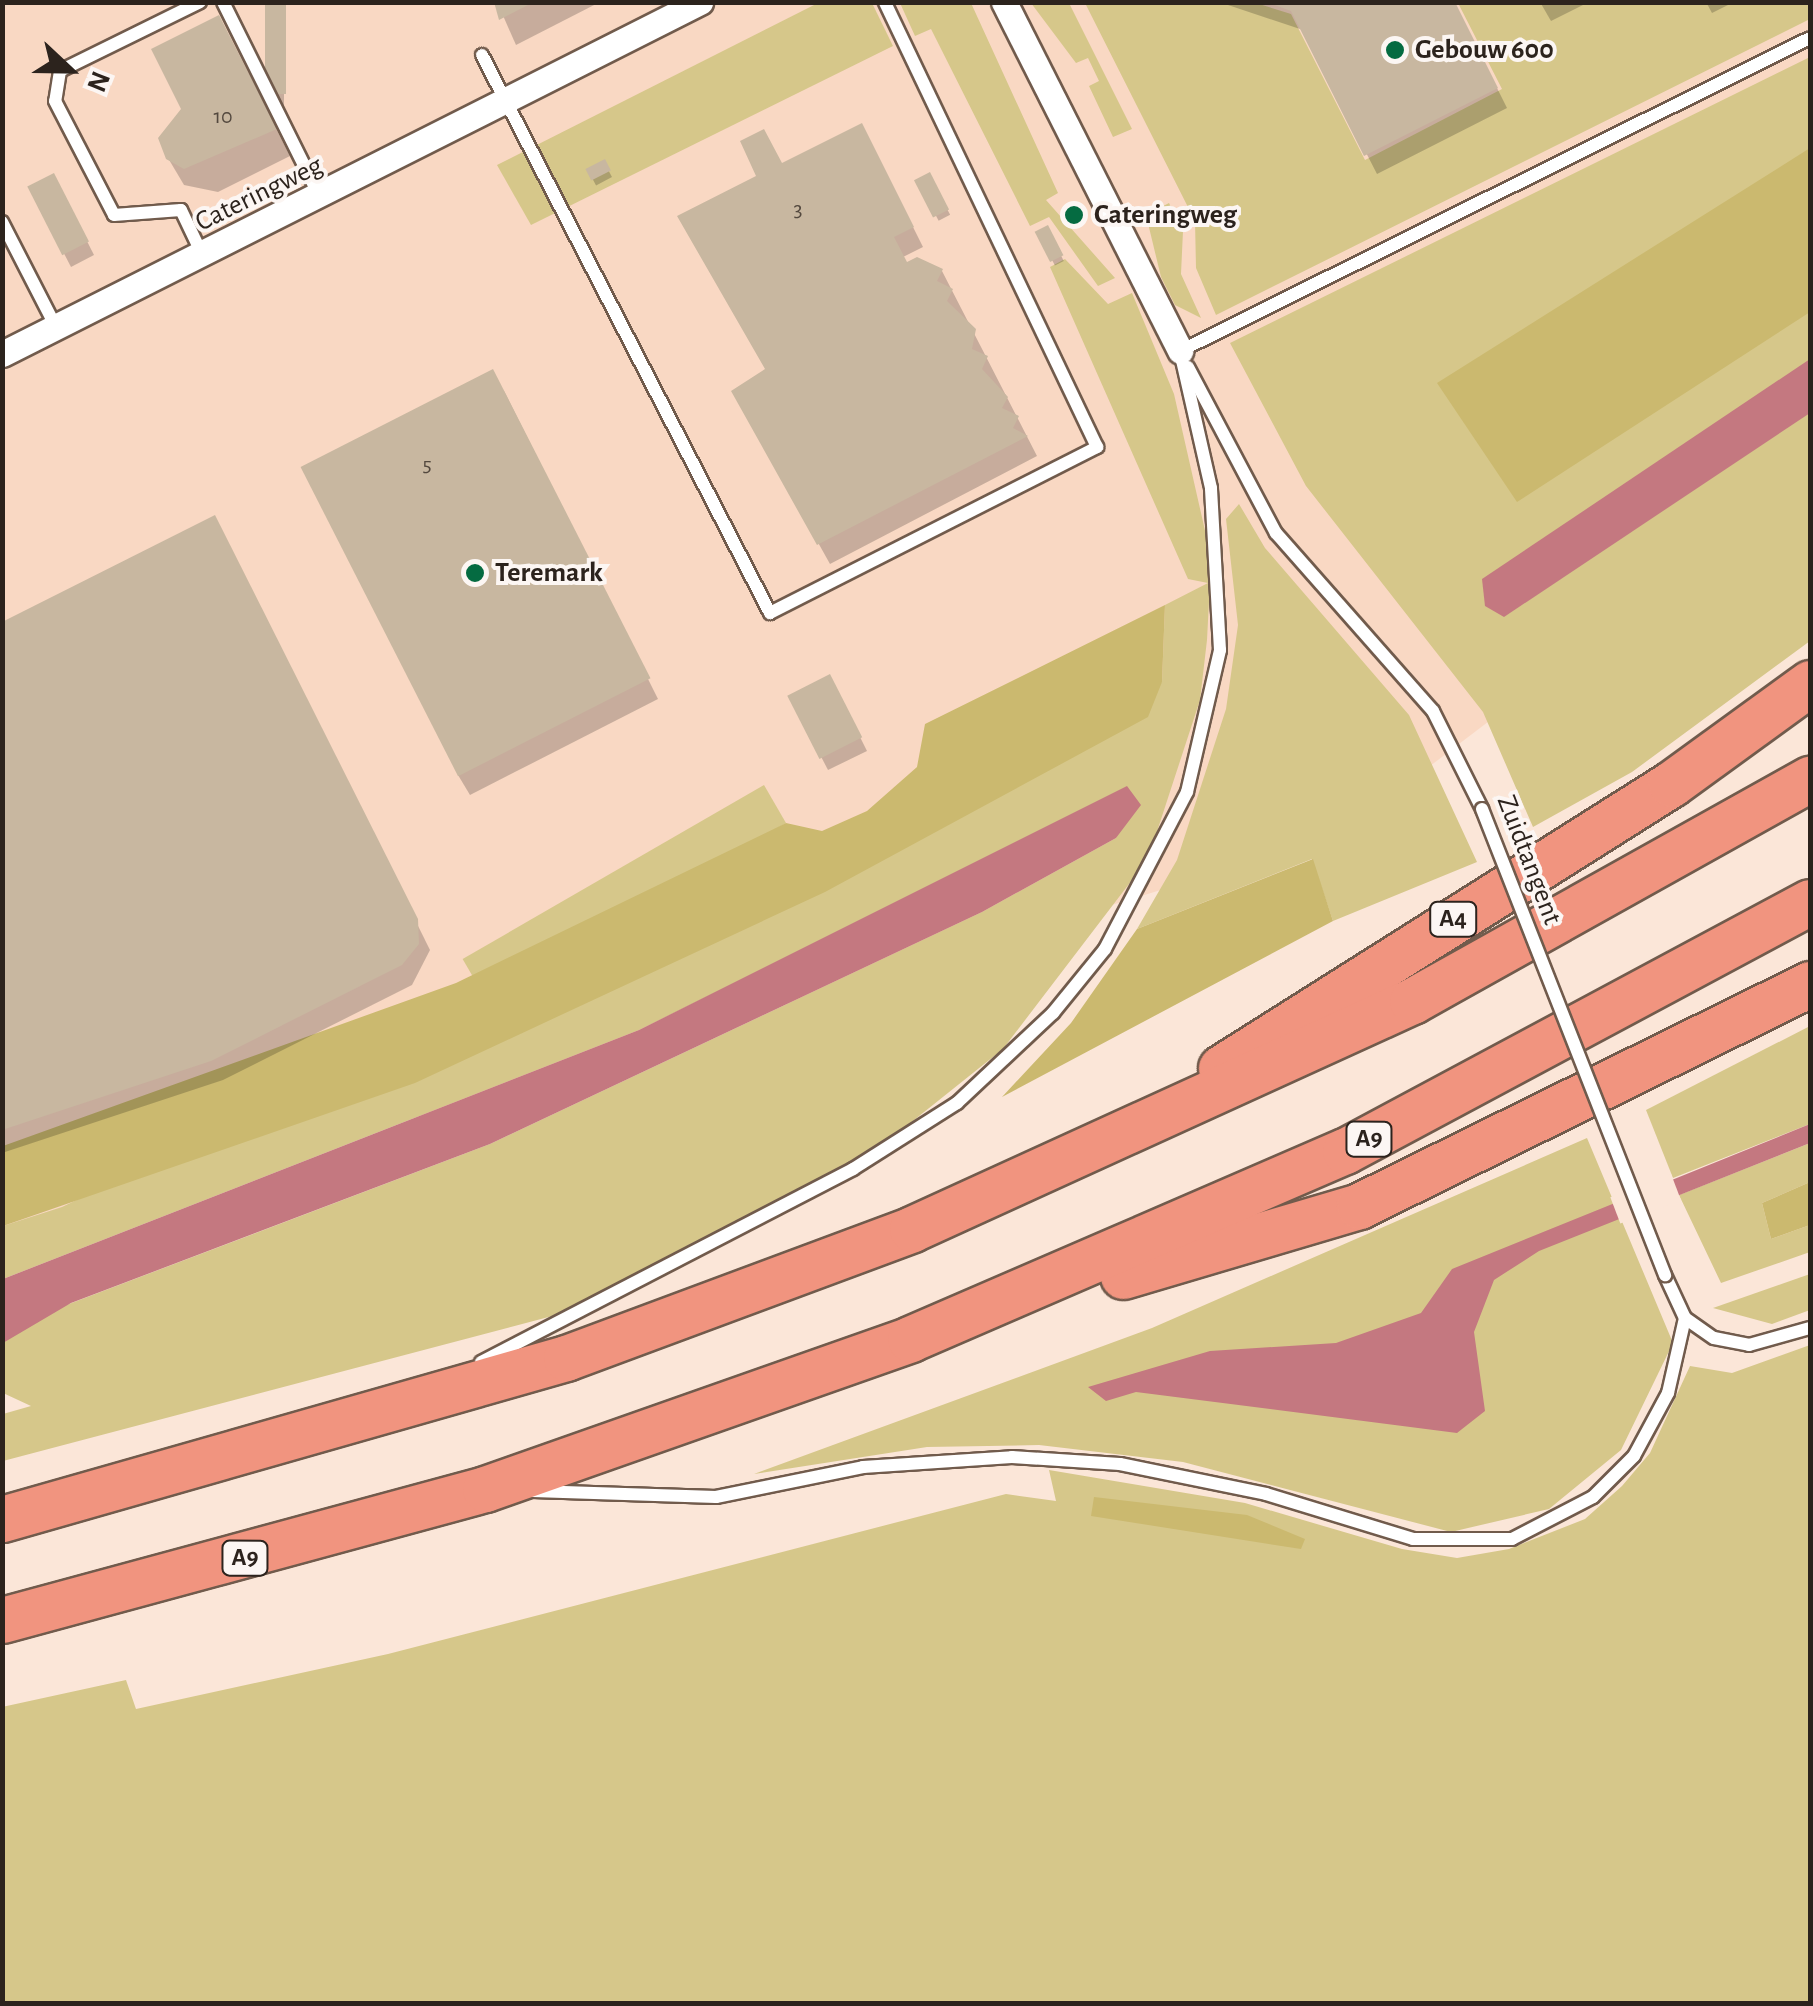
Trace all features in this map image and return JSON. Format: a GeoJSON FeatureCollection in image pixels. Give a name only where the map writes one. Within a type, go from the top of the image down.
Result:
{"type":"FeatureCollection","features":[{"type":"Feature","properties":{"kind":"highway","name":"A4"},"geometry":{"type":"LineString","coordinates":[[1093,1150],[1671,784],[1810,682]]}},
{"type":"Feature","properties":{"kind":"highway"},"geometry":{"type":"LineString","coordinates":[[2,1519],[371,1420],[720,1302],[1093,1150],[1412,1001],[1810,779]]}},
{"type":"Feature","properties":{"kind":"highway","name":"A9"},"geometry":{"type":"LineString","coordinates":[[910,1339],[1345,1151],[1810,902]]}},
{"type":"Feature","properties":{"kind":"highway","name":"A9"},"geometry":{"type":"LineString","coordinates":[[2,1620],[485,1489],[910,1339],[1359,1206],[1810,984]]}},
{"type":"Feature","properties":{"kind":"street","name":"Cateringweg"},"geometry":{"type":"LineString","coordinates":[[2,354],[508,104],[700,2]]}},
{"type":"Feature","properties":{"kind":"street"},"geometry":{"type":"LineString","coordinates":[[1004,2],[1180,351]]}},
{"type":"Feature","properties":{"kind":"lane"},"geometry":{"type":"LineString","coordinates":[[200,2],[60,71],[55,102],[114,216],[181,210],[202,255]]}},
{"type":"Feature","properties":{"kind":"lane"},"geometry":{"type":"LineString","coordinates":[[223,2],[320,198]]}},
{"type":"Feature","properties":{"kind":"lane"},"geometry":{"type":"LineString","coordinates":[[482,55],[770,613],[1097,447],[886,2]]}},
{"type":"Feature","properties":{"kind":"lane"},"geometry":{"type":"LineString","coordinates":[[371,1420],[926,1122],[1002,1064],[1105,949],[1187,792],[1220,650],[1211,488],[1180,351],[1810,38]]}},
{"type":"Feature","properties":{"kind":"lane"},"geometry":{"type":"LineString","coordinates":[[2,222],[56,327]]}},
{"type":"Feature","properties":{"kind":"lane","name":"Zuidtangent"},"geometry":{"type":"LineString","coordinates":[[1180,351],[1276,534],[1433,711],[1482,809],[1685,1318]]}},
{"type":"Feature","properties":{"kind":"lane"},"geometry":{"type":"LineString","coordinates":[[1685,1318],[1749,1345],[1810,1328]]}},
{"type":"Feature","properties":{"kind":"lane","name":"A9"},"geometry":{"type":"LineString","coordinates":[[485,1489],[716,1498],[917,1460],[1012,1456],[1211,1483],[1413,1539],[1512,1539],[1593,1497],[1634,1456],[1668,1393],[1685,1318]]}},
{"type":"Feature","properties":{"kind":"shaded area"},"geometry":{"type":"Polygon","coordinates":[[[1810,2],[1810,19],[1216,315],[1196,268],[1195,221],[1085,3],[1256,3],[1291,14],[1365,160],[1502,89],[1458,3],[1810,2]]]}},
{"type":"Feature","properties":{"kind":"shaded area"},"geometry":{"type":"Polygon","coordinates":[[[3,3],[1810,3],[1810,477],[1338,836],[3,1243],[3,3]]]}},
{"type":"Feature","properties":{"kind":"shaded area"},"geometry":{"type":"Polygon","coordinates":[[[818,3],[872,3],[893,46],[531,225],[497,165],[818,3]]]}},
{"type":"Feature","properties":{"kind":"shaded area"},"geometry":{"type":"Polygon","coordinates":[[[900,3],[971,3],[1058,193],[1046,200],[1115,278],[1098,286],[1049,217],[1030,226],[931,29],[915,36],[900,3]]]}},
{"type":"Feature","properties":{"kind":"shaded area"},"geometry":{"type":"Polygon","coordinates":[[[1031,3],[1069,3],[1132,129],[1113,137],[1089,86],[1099,81],[1088,58],[1076,63],[1031,3]]]}},
{"type":"Feature","properties":{"kind":"shaded area"},"geometry":{"type":"Polygon","coordinates":[[[1810,57],[1810,641],[1632,772],[1533,827],[1483,712],[1306,486],[1230,343],[1810,57]]]}},
{"type":"Feature","properties":{"kind":"shaded area"},"geometry":{"type":"Polygon","coordinates":[[[1810,148],[1810,312],[1517,502],[1437,383],[1810,148]]]}},
{"type":"Feature","properties":{"kind":"shaded area"},"geometry":{"type":"Polygon","coordinates":[[[1169,203],[1183,231],[1181,274],[1201,318],[1175,305],[1161,277],[1146,215],[1169,203]]]}},
{"type":"Feature","properties":{"kind":"shaded area"},"geometry":{"type":"Polygon","coordinates":[[[1065,259],[1108,304],[1132,293],[1174,394],[1206,535],[1210,582],[1207,640],[1200,700],[1148,859],[1003,1049],[849,1172],[575,1310],[3,1461],[3,1414],[31,1406],[3,1393],[3,1343],[40,1315],[490,1144],[982,912],[1116,838],[1125,815],[967,869],[639,1030],[3,1279],[3,1226],[62,1207],[1162,682],[1165,605],[1208,583],[1188,579],[1050,267],[1065,259]]]}},
{"type":"Feature","properties":{"kind":"shaded area"},"geometry":{"type":"Polygon","coordinates":[[[1810,359],[1810,413],[1504,617],[1485,606],[1482,579],[1810,359]]]}},
{"type":"Feature","properties":{"kind":"shaded area"},"geometry":{"type":"Polygon","coordinates":[[[1239,504],[1265,548],[1409,715],[1477,862],[1333,921],[1312,859],[1137,929],[1177,860],[1226,709],[1238,625],[1226,519],[1239,504]]]}},
{"type":"Feature","properties":{"kind":"shaded area"},"geometry":{"type":"Polygon","coordinates":[[[1165,605],[1162,682],[1148,717],[825,892],[415,1083],[3,1226],[3,1146],[456,983],[786,823],[822,831],[867,811],[917,767],[925,724],[1165,605]]]}},
{"type":"Feature","properties":{"kind":"shaded area"},"geometry":{"type":"Polygon","coordinates":[[[764,785],[786,823],[485,997],[463,959],[764,785]]]}},
{"type":"Feature","properties":{"kind":"shaded area"},"geometry":{"type":"Polygon","coordinates":[[[1127,786],[1141,805],[1116,838],[982,912],[490,1144],[71,1303],[3,1343],[3,1279],[639,1030],[1127,786]]]}},
{"type":"Feature","properties":{"kind":"shaded area"},"geometry":{"type":"Polygon","coordinates":[[[1313,859],[1333,921],[1002,1097],[1071,1023],[1137,929],[1313,859]]]}},
{"type":"Feature","properties":{"kind":"shaded area"},"geometry":{"type":"Polygon","coordinates":[[[1810,1026],[1810,1124],[1673,1178],[1646,1110],[1810,1026]]]}},
{"type":"Feature","properties":{"kind":"shaded area"},"geometry":{"type":"Polygon","coordinates":[[[1810,1124],[1810,1143],[1539,1251],[1494,1280],[1474,1332],[1485,1411],[1457,1433],[1136,1392],[1106,1401],[1088,1387],[1210,1351],[1336,1343],[1421,1313],[1452,1269],[1810,1124]]]}},
{"type":"Feature","properties":{"kind":"shaded area"},"geometry":{"type":"Polygon","coordinates":[[[1587,1138],[1673,1343],[1621,1450],[1549,1509],[1451,1532],[1183,1462],[1039,1445],[927,1447],[754,1474],[1152,1328],[1587,1138]]]}},
{"type":"Feature","properties":{"kind":"shaded area"},"geometry":{"type":"Polygon","coordinates":[[[1810,1143],[1810,1182],[1762,1203],[1771,1239],[1810,1225],[1810,1252],[1721,1283],[1679,1195],[1810,1143]]]}},
{"type":"Feature","properties":{"kind":"shaded area"},"geometry":{"type":"Polygon","coordinates":[[[1810,1182],[1810,1225],[1771,1239],[1762,1203],[1810,1182]]]}},
{"type":"Feature","properties":{"kind":"shaded area"},"geometry":{"type":"Polygon","coordinates":[[[1810,1274],[1810,1310],[1772,1324],[1713,1308],[1810,1274]]]}},
{"type":"Feature","properties":{"kind":"shaded area"},"geometry":{"type":"Polygon","coordinates":[[[1810,1345],[1810,2003],[3,2003],[2,1707],[126,1680],[136,1709],[388,1654],[1006,1494],[1056,1501],[1049,1470],[1245,1503],[1402,1549],[1457,1558],[1509,1549],[1585,1519],[1622,1486],[1650,1453],[1690,1366],[1732,1373],[1810,1345]]]}},
{"type":"Feature","properties":{"kind":"shaded area"},"geometry":{"type":"Polygon","coordinates":[[[1094,1497],[1247,1515],[1305,1539],[1301,1549],[1091,1516],[1094,1497]]]}},
{"type":"Feature","properties":{"kind":"pier"},"geometry":{"type":"Polygon","coordinates":[[[1671,1174],[1681,1200],[1620,1223],[1610,1197],[1671,1174]]]}},
{"type":"Feature","properties":{"kind":"building"},"geometry":{"type":"Polygon","coordinates":[[[265,2],[286,2],[286,94],[265,94],[265,2]]]}},
{"type":"Feature","properties":{"kind":"building"},"geometry":{"type":"Polygon","coordinates":[[[494,2],[534,2],[499,20],[494,2]]]}},
{"type":"Feature","properties":{"kind":"building","name":"Gebouw 600"},"geometry":{"type":"Polygon","coordinates":[[[1267,2],[1455,2],[1498,88],[1364,156],[1291,11],[1267,2]]]}},
{"type":"Feature","properties":{"kind":"building"},"geometry":{"type":"Polygon","coordinates":[[[219,15],[277,129],[184,169],[166,159],[158,138],[181,109],[151,49],[219,15]]]}},
{"type":"Feature","properties":{"kind":"building"},"geometry":{"type":"Polygon","coordinates":[[[862,123],[914,227],[894,237],[907,262],[917,257],[943,269],[937,281],[953,289],[947,301],[976,329],[972,349],[988,356],[982,369],[1008,397],[1002,408],[1019,416],[1013,428],[1028,436],[817,545],[731,391],[765,369],[677,216],[756,176],[740,141],[764,129],[782,163],[862,123]]]}},
{"type":"Feature","properties":{"kind":"building"},"geometry":{"type":"Polygon","coordinates":[[[605,159],[611,171],[591,181],[585,169],[605,159]]]}},
{"type":"Feature","properties":{"kind":"building"},"geometry":{"type":"Polygon","coordinates":[[[930,172],[949,209],[933,218],[914,180],[930,172]]]}},
{"type":"Feature","properties":{"kind":"building"},"geometry":{"type":"Polygon","coordinates":[[[54,173],[89,242],[62,255],[27,187],[54,173]]]}},
{"type":"Feature","properties":{"kind":"building"},"geometry":{"type":"Polygon","coordinates":[[[1048,225],[1063,255],[1050,262],[1035,232],[1048,225]]]}},
{"type":"Feature","properties":{"kind":"building","name":"Teremark"},"geometry":{"type":"Polygon","coordinates":[[[493,369],[651,678],[458,776],[301,467],[493,369]]]}},
{"type":"Feature","properties":{"kind":"building"},"geometry":{"type":"Polygon","coordinates":[[[215,515],[418,919],[419,944],[402,965],[211,1061],[2,1130],[2,622],[215,515]]]}},
{"type":"Feature","properties":{"kind":"building"},"geometry":{"type":"Polygon","coordinates":[[[830,674],[862,737],[819,759],[787,696],[830,674]]]}},
{"type":"Feature","properties":{"kind":"place","name":"Gebouw 600"},"geometry":{"type":"Point","coordinates":[1395,50]}},
{"type":"Feature","properties":{"kind":"place","name":"Cateringweg"},"geometry":{"type":"Point","coordinates":[1074,215]}},
{"type":"Feature","properties":{"kind":"place","name":"Teremark"},"geometry":{"type":"Point","coordinates":[475,573]}}]}
